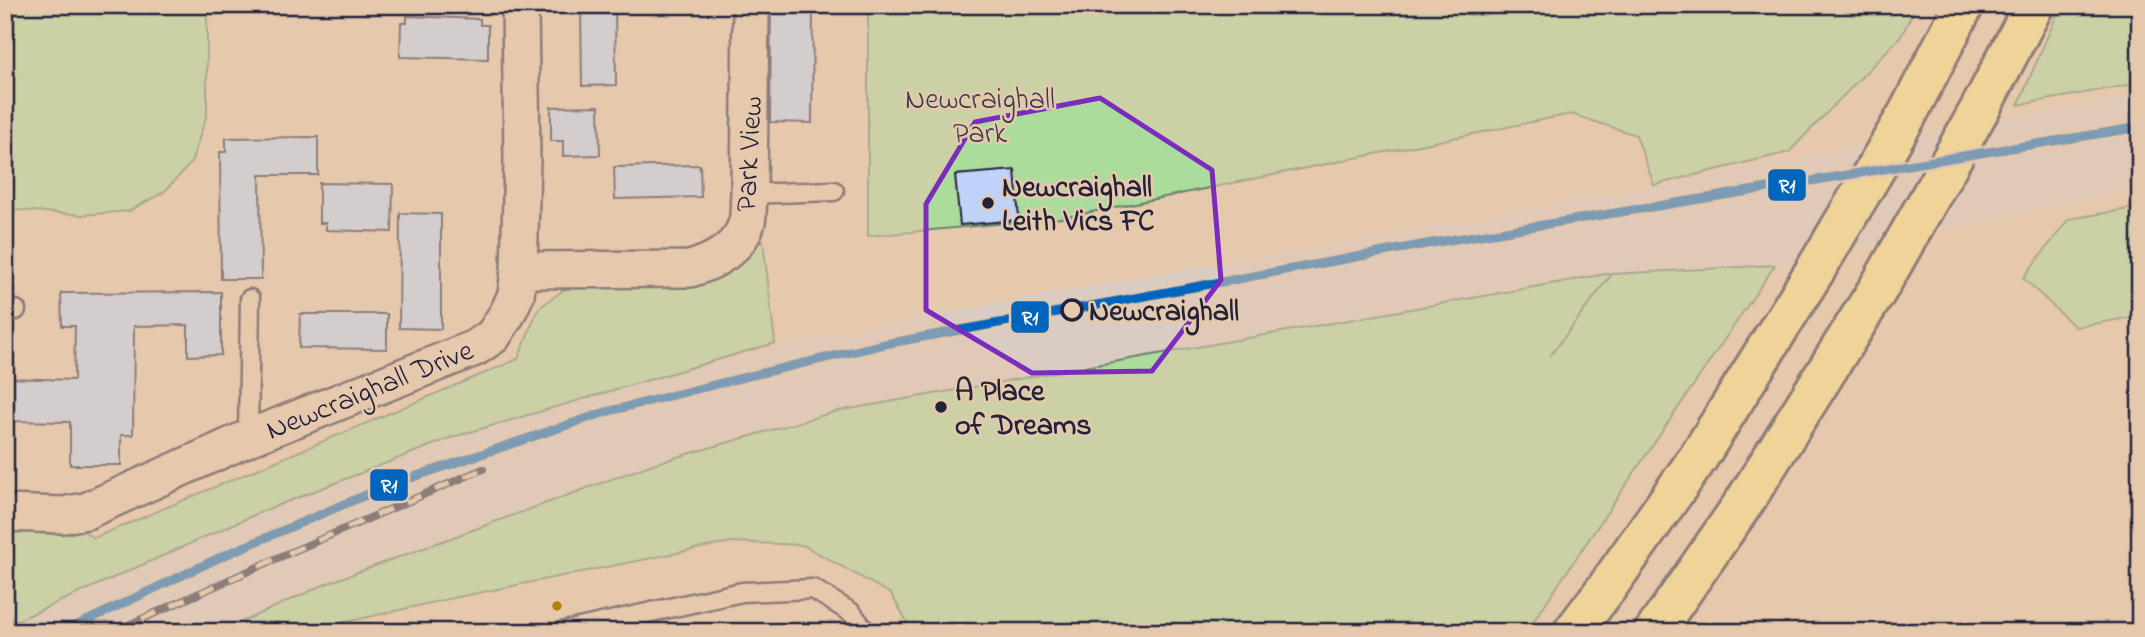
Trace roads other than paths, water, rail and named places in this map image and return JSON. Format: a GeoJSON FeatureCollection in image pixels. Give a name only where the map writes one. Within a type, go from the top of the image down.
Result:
{"type":"FeatureCollection","features":[{"type":"Feature","properties":{"kind":"main road"},"geometry":{"type":"LineString","coordinates":[[1573,632],[1698,458],[1816,269],[1907,115],[1964,5]]}},
{"type":"Feature","properties":{"kind":"main road"},"geometry":{"type":"LineString","coordinates":[[1654,632],[1745,500],[1881,284],[1981,107],[2034,5]]}},
{"type":"Feature","properties":{"kind":"street","name":"Newcraighall Drive"},"geometry":{"type":"LineString","coordinates":[[5,513],[63,515],[86,511],[248,438],[475,348],[493,336],[508,314],[516,295],[519,270],[522,161],[520,5]]}},
{"type":"Feature","properties":{"kind":"street","name":"Park View"},"geometry":{"type":"LineString","coordinates":[[519,270],[690,269],[710,263],[735,245],[747,222],[749,194],[751,5]]}},
{"type":"Feature","properties":{"kind":"lane"},"geometry":{"type":"LineString","coordinates":[[749,194],[834,191]]}},
{"type":"Feature","properties":{"kind":"lane"},"geometry":{"type":"LineString","coordinates":[[248,438],[250,299]]}},
{"type":"Feature","properties":{"kind":"lane"},"geometry":{"type":"LineString","coordinates":[[561,632],[742,592],[813,589],[852,613],[866,632]]}},
{"type":"Feature","properties":{"kind":"railway"},"geometry":{"type":"LineString","coordinates":[[225,555],[387,486],[606,412],[885,344],[1432,243],[2140,127]]}},
{"type":"Feature","properties":{"kind":"railway"},"geometry":{"type":"LineString","coordinates":[[113,632],[483,469]]}},
{"type":"Feature","properties":{"kind":"place","name":"Newcraighall Leith Vics FC"},"geometry":{"type":"Point","coordinates":[988,203]}},
{"type":"Feature","properties":{"kind":"place","name":"Newcraighall"},"geometry":{"type":"Point","coordinates":[1072,310]}},
{"type":"Feature","properties":{"kind":"place","name":"A Place of Dreams"},"geometry":{"type":"Point","coordinates":[941,407]}},
{"type":"Feature","properties":{"kind":"park label","name":"Newcraighall Park"},"geometry":{"type":"Point","coordinates":[980,115]}}]}
